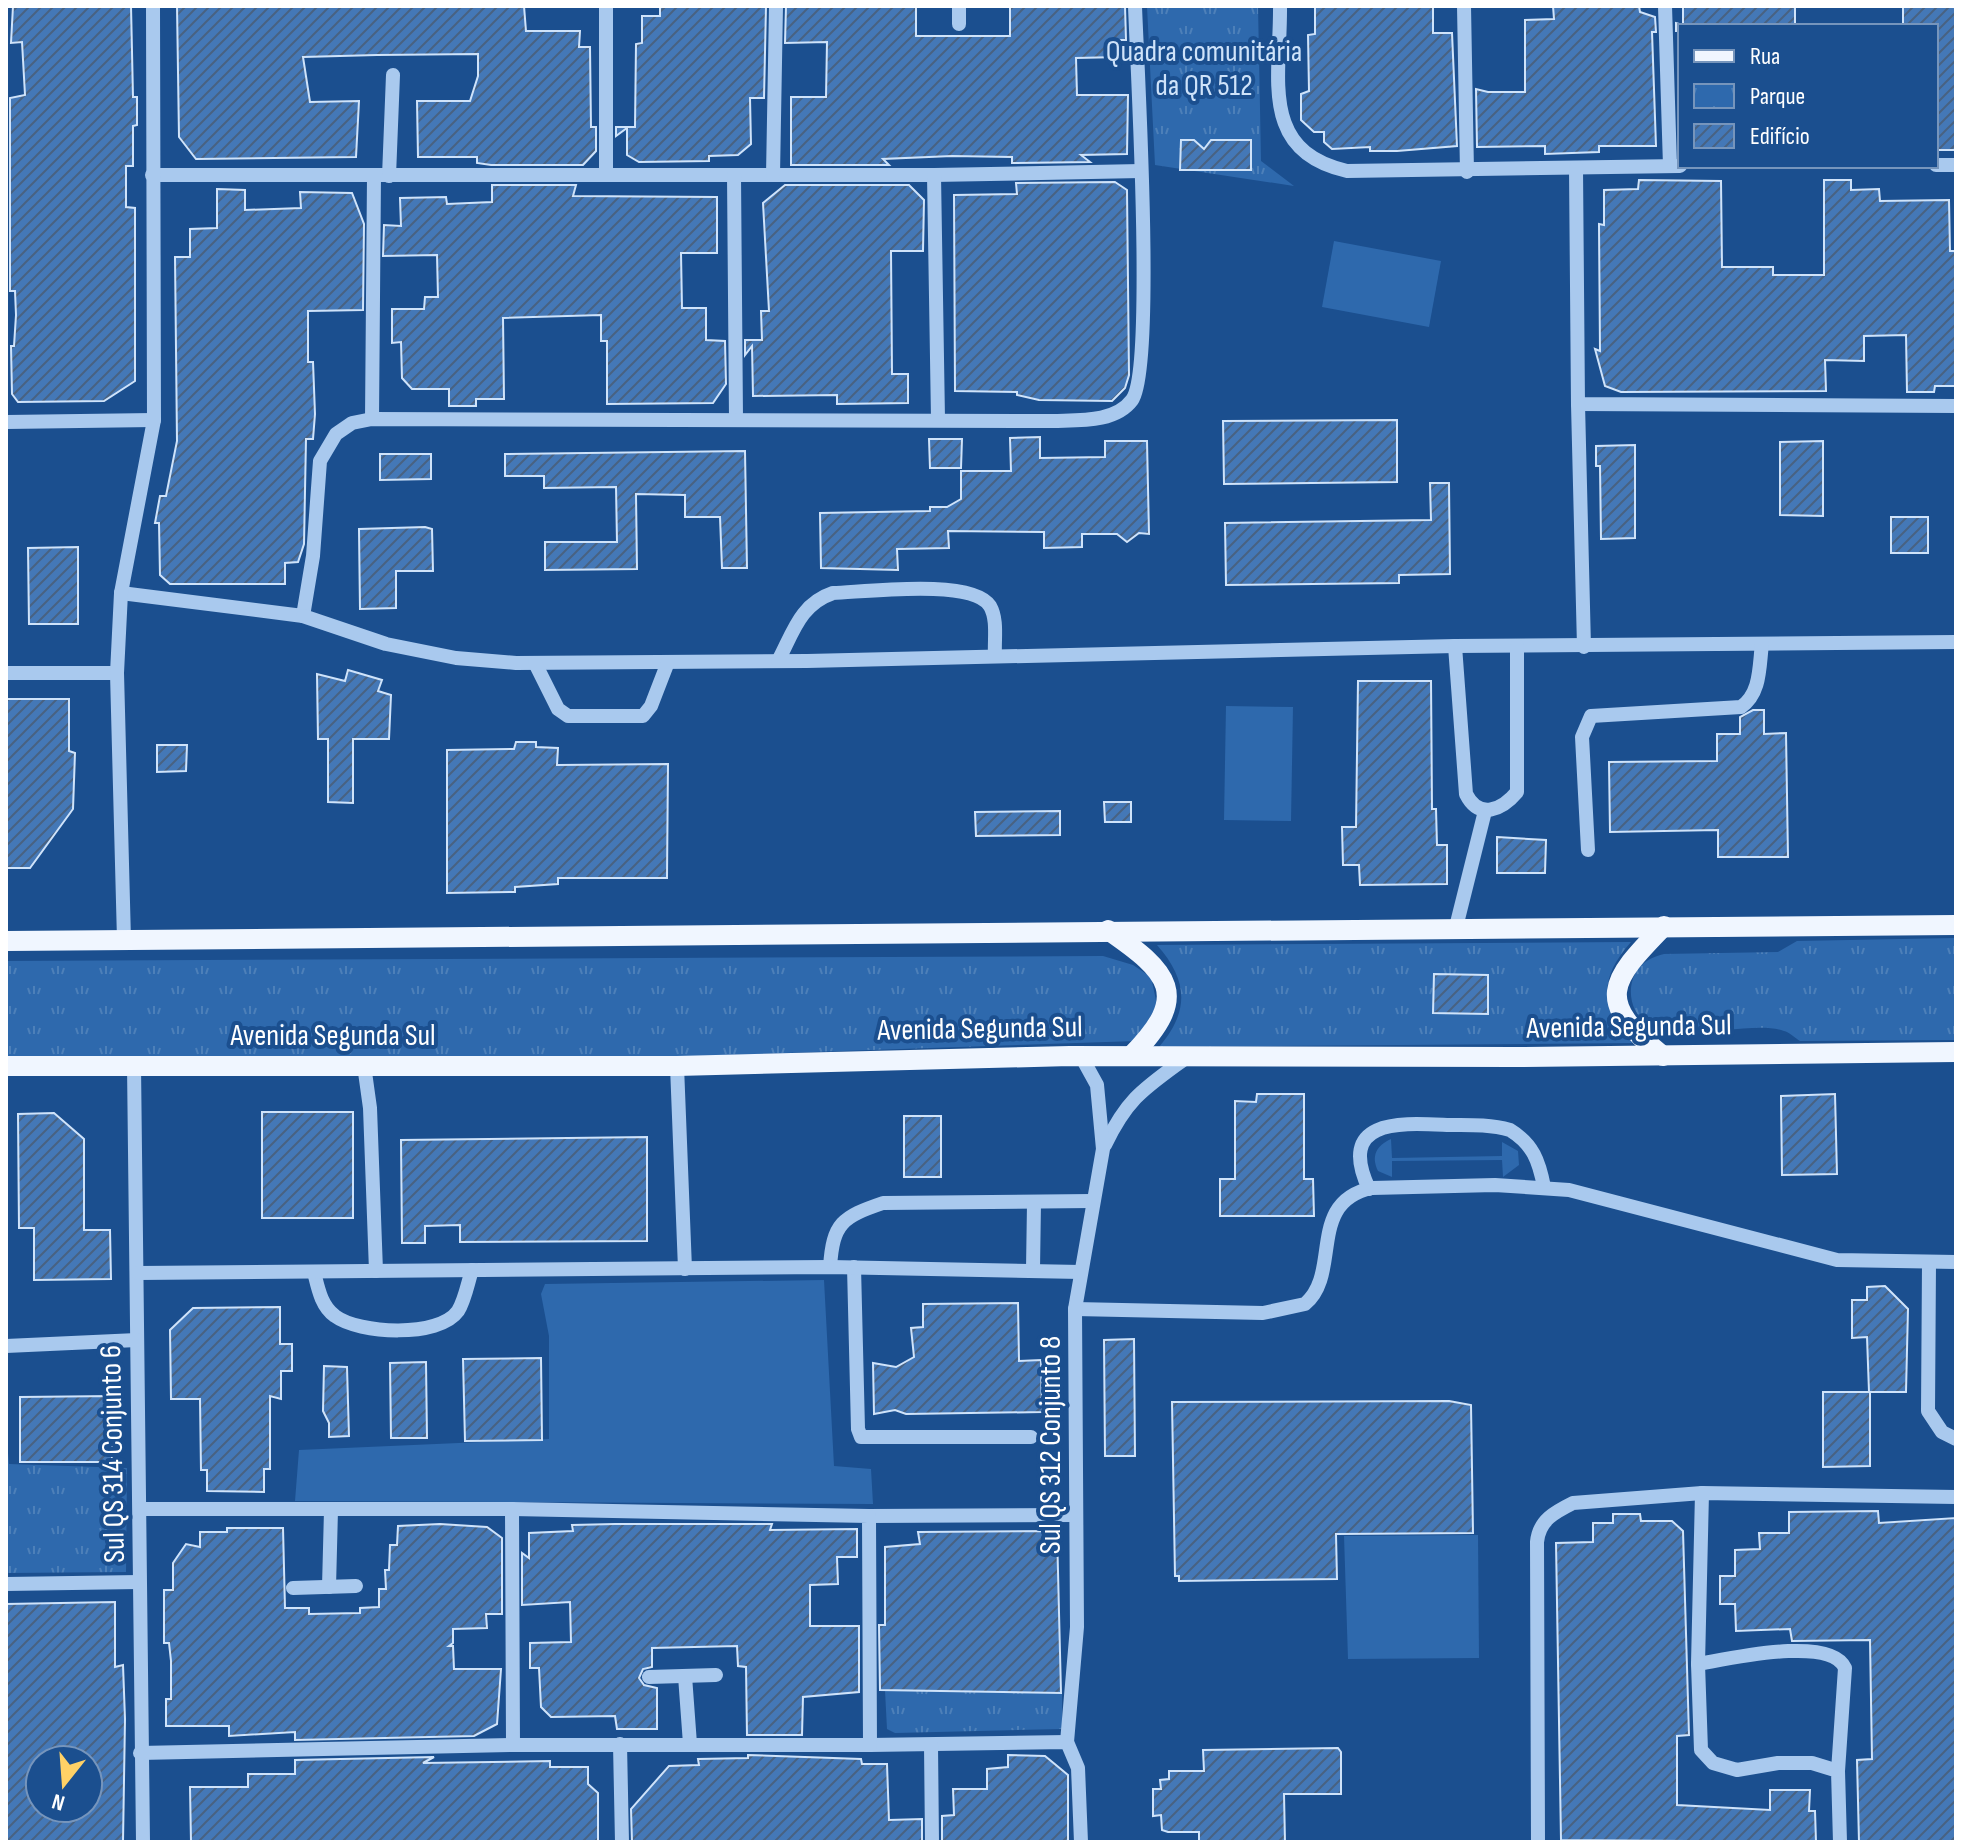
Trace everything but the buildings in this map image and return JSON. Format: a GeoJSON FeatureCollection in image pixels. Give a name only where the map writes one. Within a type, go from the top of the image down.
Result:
{"type":"FeatureCollection","features":[{"type":"Feature","properties":{"kind":"main road"},"geometry":{"type":"LineString","coordinates":[[6,941],[1956,925]]}},
{"type":"Feature","properties":{"kind":"main road"},"geometry":{"type":"LineString","coordinates":[[1663,1056],[1631,1028],[1619,1008],[1618,986],[1623,970],[1664,926]]}},
{"type":"Feature","properties":{"kind":"main road"},"geometry":{"type":"LineString","coordinates":[[1108,930],[1155,964],[1166,984],[1160,1019],[1131,1056]]}},
{"type":"Feature","properties":{"kind":"main road","name":"Avenida Segunda Sul"},"geometry":{"type":"LineString","coordinates":[[6,1066],[677,1066],[1081,1056],[1663,1056],[1956,1052]]}},
{"type":"Feature","properties":{"kind":"street"},"geometry":{"type":"LineString","coordinates":[[124,940],[117,673],[121,593],[154,420],[153,6]]}},
{"type":"Feature","properties":{"kind":"street"},"geometry":{"type":"LineString","coordinates":[[606,6],[606,174]]}},
{"type":"Feature","properties":{"kind":"street"},"geometry":{"type":"LineString","coordinates":[[773,175],[776,6]]}},
{"type":"Feature","properties":{"kind":"street"},"geometry":{"type":"LineString","coordinates":[[959,6],[959,24]]}},
{"type":"Feature","properties":{"kind":"street"},"geometry":{"type":"LineString","coordinates":[[303,616],[313,556],[320,461],[336,434],[352,423],[372,419],[1096,419],[1120,410],[1133,399],[1143,341],[1135,6]]}},
{"type":"Feature","properties":{"kind":"street"},"geometry":{"type":"LineString","coordinates":[[1280,6],[1279,109],[1287,133],[1301,151],[1329,167],[1347,171],[1467,172],[1675,166],[1665,6]]}},
{"type":"Feature","properties":{"kind":"street"},"geometry":{"type":"LineString","coordinates":[[1464,6],[1467,172]]}},
{"type":"Feature","properties":{"kind":"street"},"geometry":{"type":"LineString","coordinates":[[372,419],[382,176],[393,75]]}},
{"type":"Feature","properties":{"kind":"street"},"geometry":{"type":"LineString","coordinates":[[1576,168],[1584,647]]}},
{"type":"Feature","properties":{"kind":"street"},"geometry":{"type":"LineString","coordinates":[[152,175],[934,175],[1141,171]]}},
{"type":"Feature","properties":{"kind":"street"},"geometry":{"type":"LineString","coordinates":[[734,175],[736,418]]}},
{"type":"Feature","properties":{"kind":"street"},"geometry":{"type":"LineString","coordinates":[[934,175],[938,419]]}},
{"type":"Feature","properties":{"kind":"street"},"geometry":{"type":"LineString","coordinates":[[1578,404],[1956,406]]}},
{"type":"Feature","properties":{"kind":"street"},"geometry":{"type":"LineString","coordinates":[[6,422],[154,420]]}},
{"type":"Feature","properties":{"kind":"street"},"geometry":{"type":"LineString","coordinates":[[778,661],[806,608],[818,598],[833,593],[926,590],[961,590],[983,598],[994,615],[995,655]]}},
{"type":"Feature","properties":{"kind":"street"},"geometry":{"type":"LineString","coordinates":[[121,593],[303,616],[386,644],[456,658],[535,663],[778,661],[1455,646],[1956,642]]}},
{"type":"Feature","properties":{"kind":"street"},"geometry":{"type":"LineString","coordinates":[[1588,850],[1582,737],[1591,716],[1741,707],[1751,700],[1756,689],[1762,644]]}},
{"type":"Feature","properties":{"kind":"street"},"geometry":{"type":"LineString","coordinates":[[1455,646],[1466,794],[1476,808],[1485,811],[1508,803],[1517,792],[1517,646]]}},
{"type":"Feature","properties":{"kind":"street"},"geometry":{"type":"LineString","coordinates":[[535,663],[558,709],[568,716],[643,716],[651,706],[668,662]]}},
{"type":"Feature","properties":{"kind":"street"},"geometry":{"type":"LineString","coordinates":[[6,673],[117,673]]}},
{"type":"Feature","properties":{"kind":"street"},"geometry":{"type":"LineString","coordinates":[[1456,927],[1485,811]]}},
{"type":"Feature","properties":{"kind":"street","name":"Sul QS 312 Conjunto 8"},"geometry":{"type":"LineString","coordinates":[[1081,1056],[1097,1085],[1103,1149]]}},
{"type":"Feature","properties":{"kind":"street","name":"Sul QS 312 Conjunto 8"},"geometry":{"type":"LineString","coordinates":[[1067,1742],[1077,1627],[1075,1309],[1092,1201],[1103,1149],[1120,1113],[1137,1093],[1187,1057]]}},
{"type":"Feature","properties":{"kind":"street","name":"Sul QS 314 Conjunto 6"},"geometry":{"type":"LineString","coordinates":[[134,1065],[143,1842]]}},
{"type":"Feature","properties":{"kind":"street"},"geometry":{"type":"LineString","coordinates":[[364,1065],[370,1108],[376,1271]]}},
{"type":"Feature","properties":{"kind":"street"},"geometry":{"type":"LineString","coordinates":[[677,1066],[685,1269]]}},
{"type":"Feature","properties":{"kind":"street"},"geometry":{"type":"LineString","coordinates":[[1369,1189],[1360,1163],[1368,1139],[1374,1130],[1400,1123],[1510,1130],[1524,1138],[1534,1151],[1544,1187]]}},
{"type":"Feature","properties":{"kind":"street"},"geometry":{"type":"LineString","coordinates":[[1075,1309],[1263,1313],[1305,1304],[1319,1283],[1330,1224],[1335,1213],[1347,1199],[1369,1189],[1544,1187],[1587,1193],[1837,1260],[1956,1262]]}},
{"type":"Feature","properties":{"kind":"street"},"geometry":{"type":"LineString","coordinates":[[830,1267],[832,1244],[839,1225],[859,1211],[883,1203],[1092,1201]]}},
{"type":"Feature","properties":{"kind":"street"},"geometry":{"type":"LineString","coordinates":[[1033,1269],[1034,1203]]}},
{"type":"Feature","properties":{"kind":"street"},"geometry":{"type":"LineString","coordinates":[[1929,1263],[1928,1411],[1942,1432],[1956,1439]]}},
{"type":"Feature","properties":{"kind":"street"},"geometry":{"type":"LineString","coordinates":[[138,1273],[830,1267],[1081,1272]]}},
{"type":"Feature","properties":{"kind":"street"},"geometry":{"type":"LineString","coordinates":[[854,1267],[861,1437],[1031,1437]]}},
{"type":"Feature","properties":{"kind":"street"},"geometry":{"type":"LineString","coordinates":[[314,1272],[323,1304],[336,1317],[370,1328],[401,1330],[447,1321],[459,1310],[472,1270]]}},
{"type":"Feature","properties":{"kind":"street"},"geometry":{"type":"LineString","coordinates":[[6,1346],[137,1340]]}},
{"type":"Feature","properties":{"kind":"street"},"geometry":{"type":"LineString","coordinates":[[1702,1493],[1698,1664],[1701,1750],[1713,1763],[1737,1770],[1778,1763],[1812,1763],[1838,1771]]}},
{"type":"Feature","properties":{"kind":"street"},"geometry":{"type":"LineString","coordinates":[[1538,1842],[1537,1542],[1540,1528],[1555,1511],[1573,1503],[1702,1493],[1956,1497]]}},
{"type":"Feature","properties":{"kind":"street"},"geometry":{"type":"LineString","coordinates":[[140,1509],[1075,1515]]}},
{"type":"Feature","properties":{"kind":"street"},"geometry":{"type":"LineString","coordinates":[[512,1509],[513,1745]]}},
{"type":"Feature","properties":{"kind":"street"},"geometry":{"type":"LineString","coordinates":[[329,1587],[331,1510]]}},
{"type":"Feature","properties":{"kind":"street"},"geometry":{"type":"LineString","coordinates":[[869,1516],[870,1745]]}},
{"type":"Feature","properties":{"kind":"street"},"geometry":{"type":"LineString","coordinates":[[6,1584],[139,1582]]}},
{"type":"Feature","properties":{"kind":"street"},"geometry":{"type":"LineString","coordinates":[[293,1588],[356,1586]]}},
{"type":"Feature","properties":{"kind":"street"},"geometry":{"type":"LineString","coordinates":[[1698,1664],[1787,1651],[1823,1651],[1839,1658],[1845,1668],[1838,1771],[1840,1842]]}},
{"type":"Feature","properties":{"kind":"street"},"geometry":{"type":"LineString","coordinates":[[649,1677],[716,1675]]}},
{"type":"Feature","properties":{"kind":"street"},"geometry":{"type":"LineString","coordinates":[[685,1676],[690,1744]]}},
{"type":"Feature","properties":{"kind":"street"},"geometry":{"type":"LineString","coordinates":[[140,1753],[513,1745],[1067,1742],[1080,1778],[1081,1842]]}},
{"type":"Feature","properties":{"kind":"street"},"geometry":{"type":"LineString","coordinates":[[620,1744],[622,1842]]}},
{"type":"Feature","properties":{"kind":"street"},"geometry":{"type":"LineString","coordinates":[[931,1745],[932,1842]]}},
{"type":"Feature","properties":{"kind":"green space","name":"Quadra comunitária da QR 512"},"geometry":{"type":"Polygon","coordinates":[[[1147,6],[1258,6],[1261,161],[1294,186],[1155,165],[1147,6]]]}},
{"type":"Feature","properties":{"kind":"green space"},"geometry":{"type":"Polygon","coordinates":[[[1334,241],[1441,261],[1429,327],[1322,307],[1334,241]]]}},
{"type":"Feature","properties":{"kind":"green space"},"geometry":{"type":"Polygon","coordinates":[[[1226,706],[1293,707],[1291,821],[1224,820],[1226,706]]]}},
{"type":"Feature","properties":{"kind":"green space"},"geometry":{"type":"Polygon","coordinates":[[[1956,938],[1956,1040],[1800,1041],[1786,1032],[1768,1028],[1683,1033],[1663,1030],[1647,1023],[1632,1002],[1632,983],[1637,970],[1647,961],[1664,954],[1778,952],[1797,941],[1956,938]]]}},
{"type":"Feature","properties":{"kind":"green space"},"geometry":{"type":"Polygon","coordinates":[[[1631,942],[1613,969],[1608,992],[1614,1016],[1632,1043],[1159,1047],[1176,1021],[1181,996],[1175,971],[1157,945],[1631,942]]]}},
{"type":"Feature","properties":{"kind":"green space"},"geometry":{"type":"Polygon","coordinates":[[[1103,956],[1133,965],[1151,977],[1157,1005],[1136,1041],[667,1057],[6,1059],[6,961],[1103,956]]]}},
{"type":"Feature","properties":{"kind":"green space"},"geometry":{"type":"Polygon","coordinates":[[[1391,1139],[1392,1158],[1502,1156],[1502,1142],[1518,1151],[1519,1165],[1503,1177],[1502,1160],[1392,1161],[1392,1177],[1378,1171],[1375,1161],[1378,1148],[1391,1139]]]}},
{"type":"Feature","properties":{"kind":"green space"},"geometry":{"type":"Polygon","coordinates":[[[824,1280],[834,1466],[871,1469],[873,1504],[295,1501],[299,1450],[549,1439],[549,1336],[541,1294],[545,1284],[824,1280]]]}},
{"type":"Feature","properties":{"kind":"green space"},"geometry":{"type":"Polygon","coordinates":[[[6,1431],[9,1464],[127,1468],[126,1572],[6,1573],[6,1431]]]}},
{"type":"Feature","properties":{"kind":"green space"},"geometry":{"type":"Polygon","coordinates":[[[1478,1535],[1479,1658],[1348,1659],[1344,1536],[1478,1535]]]}},
{"type":"Feature","properties":{"kind":"green space"},"geometry":{"type":"Polygon","coordinates":[[[885,1690],[1062,1693],[1062,1729],[895,1733],[887,1729],[885,1690]]]}}]}
